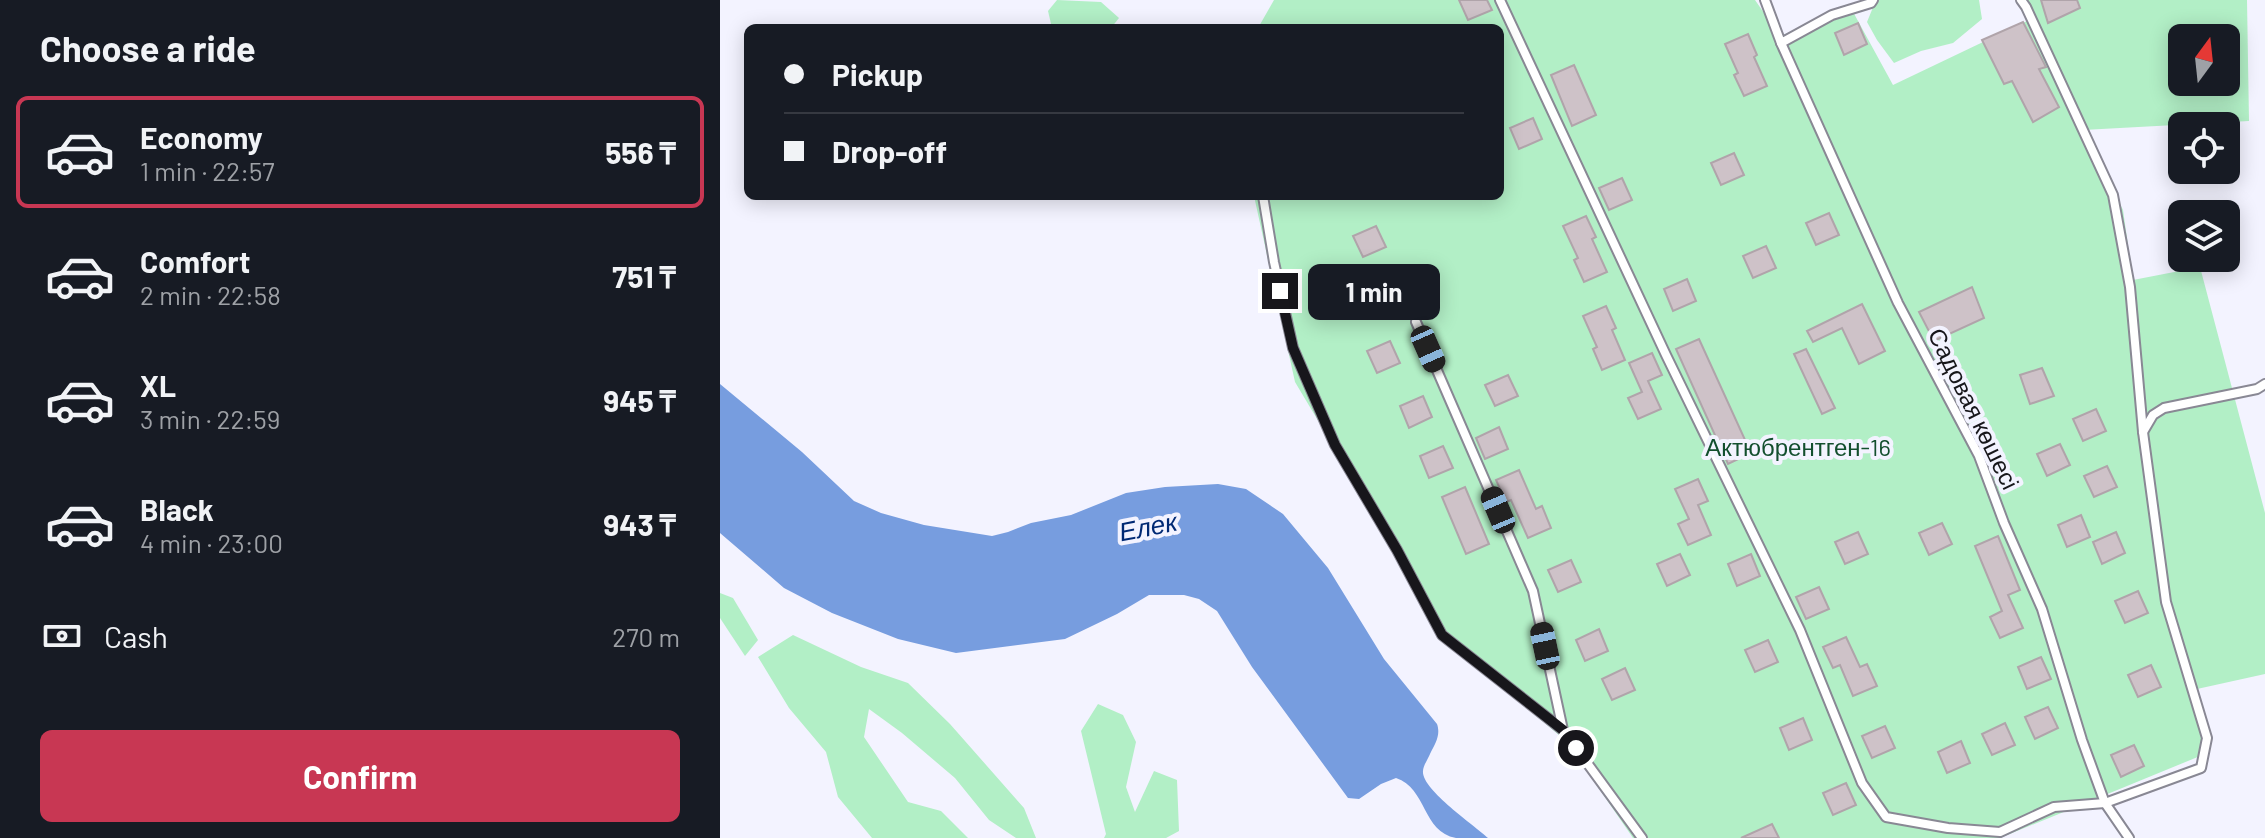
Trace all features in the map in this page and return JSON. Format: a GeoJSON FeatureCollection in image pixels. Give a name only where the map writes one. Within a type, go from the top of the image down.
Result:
{"type":"FeatureCollection","features":[{"type":"Feature","properties":{"kind":"lane"},"geometry":{"type":"LineString","coordinates":[[1500,0],[1659,341],[1800,630],[1862,783],[1886,817],[1948,828],[2000,832]]}},
{"type":"Feature","properties":{"kind":"lane","name":"Садовая көшесі"},"geometry":{"type":"LineString","coordinates":[[1765,0],[1781,43],[1898,303],[1979,456],[2042,609],[2082,740],[2105,803],[2129,838]]}},
{"type":"Feature","properties":{"kind":"lane"},"geometry":{"type":"LineString","coordinates":[[1781,43],[1832,15],[1873,0]]}},
{"type":"Feature","properties":{"kind":"lane"},"geometry":{"type":"LineString","coordinates":[[1986,838],[2054,807],[2105,803],[2201,768],[2207,738],[2166,602],[2143,432],[2130,287],[2113,195],[2021,0]]}},
{"type":"Feature","properties":{"kind":"lane"},"geometry":{"type":"LineString","coordinates":[[1264,200],[1293,348],[1335,445],[1397,550],[1442,635],[1563,730],[1642,838]]}},
{"type":"Feature","properties":{"kind":"lane"},"geometry":{"type":"LineString","coordinates":[[1416,322],[1533,591],[1563,730]]}},
{"type":"Feature","properties":{"kind":"lane"},"geometry":{"type":"LineString","coordinates":[[2143,432],[2153,415],[2164,408],[2257,389],[2265,384]]}},
{"type":"Feature","properties":{"kind":"green space"},"geometry":{"type":"Polygon","coordinates":[[[1057,0],[1101,2],[1119,18],[1114,24],[1051,24],[1048,11],[1057,0]]]}},
{"type":"Feature","properties":{"kind":"green space","name":"Актюбрентген-16"},"geometry":{"type":"Polygon","coordinates":[[[1274,0],[1755,0],[1780,36],[1852,10],[1893,85],[2027,21],[2016,0],[2247,0],[2249,121],[2240,121],[2240,112],[2168,112],[2168,125],[2083,130],[2123,210],[2133,280],[2174,272],[2201,272],[2265,513],[2265,674],[2197,689],[2205,754],[2000,838],[1633,838],[1567,742],[1450,642],[1295,382],[1255,200],[1504,200],[1504,24],[1260,24],[1274,0]]]}},
{"type":"Feature","properties":{"kind":"green space"},"geometry":{"type":"Polygon","coordinates":[[[1876,0],[1979,0],[1982,19],[1953,43],[1921,51],[1894,63],[1867,22],[1876,0]]]}},
{"type":"Feature","properties":{"kind":"green space"},"geometry":{"type":"Polygon","coordinates":[[[720,593],[733,598],[758,640],[745,656],[720,618],[720,593]]]}},
{"type":"Feature","properties":{"kind":"green space"},"geometry":{"type":"Polygon","coordinates":[[[793,635],[861,667],[908,683],[950,724],[1024,808],[1036,838],[1016,838],[989,820],[955,778],[869,709],[864,737],[908,802],[941,811],[968,838],[872,838],[838,797],[826,752],[789,708],[758,657],[793,635]]]}},
{"type":"Feature","properties":{"kind":"green space"},"geometry":{"type":"Polygon","coordinates":[[[1098,704],[1123,715],[1136,742],[1126,787],[1135,812],[1154,771],[1177,780],[1179,831],[1166,838],[1104,838],[1106,834],[1081,731],[1098,704]]]}},
{"type":"Feature","properties":{"kind":"water","name":"Елек"},"geometry":{"type":"Polygon","coordinates":[[[720,384],[802,452],[854,501],[881,513],[924,525],[992,536],[1031,523],[1071,515],[1126,493],[1218,484],[1246,489],[1283,514],[1328,568],[1384,659],[1437,724],[1437,739],[1423,769],[1425,779],[1439,797],[1488,838],[1456,838],[1445,834],[1430,819],[1414,791],[1396,778],[1359,799],[1348,798],[1252,667],[1217,611],[1199,599],[1184,595],[1149,595],[1065,639],[956,653],[898,639],[832,613],[784,588],[720,533],[720,384]]]}},
{"type":"Feature","properties":{"kind":"building"},"geometry":{"type":"Polygon","coordinates":[[[1459,0],[1487,0],[1492,10],[1468,20],[1459,0]]]}},
{"type":"Feature","properties":{"kind":"building"},"geometry":{"type":"Polygon","coordinates":[[[2041,0],[2077,0],[2080,8],[2048,23],[2041,0]]]}},
{"type":"Feature","properties":{"kind":"building"},"geometry":{"type":"Polygon","coordinates":[[[2023,22],[2046,67],[2039,69],[2059,107],[2033,122],[2012,81],[2004,84],[1982,40],[2023,22]]]}},
{"type":"Feature","properties":{"kind":"building"},"geometry":{"type":"Polygon","coordinates":[[[1858,23],[1867,44],[1844,55],[1835,33],[1858,23]]]}},
{"type":"Feature","properties":{"kind":"building"},"geometry":{"type":"Polygon","coordinates":[[[1748,34],[1767,86],[1744,96],[1725,44],[1748,34]]]}},
{"type":"Feature","properties":{"kind":"building"},"geometry":{"type":"Polygon","coordinates":[[[1574,65],[1596,115],[1572,126],[1551,75],[1574,65]]]}},
{"type":"Feature","properties":{"kind":"building"},"geometry":{"type":"Polygon","coordinates":[[[1533,118],[1542,139],[1519,149],[1510,128],[1533,118]]]}},
{"type":"Feature","properties":{"kind":"building"},"geometry":{"type":"Polygon","coordinates":[[[1734,153],[1744,175],[1721,185],[1711,163],[1734,153]]]}},
{"type":"Feature","properties":{"kind":"building"},"geometry":{"type":"Polygon","coordinates":[[[1622,178],[1632,200],[1609,210],[1599,188],[1622,178]]]}},
{"type":"Feature","properties":{"kind":"building"},"geometry":{"type":"Polygon","coordinates":[[[1829,213],[1839,235],[1816,245],[1806,223],[1829,213]]]}},
{"type":"Feature","properties":{"kind":"building"},"geometry":{"type":"Polygon","coordinates":[[[1586,216],[1596,237],[1592,239],[1607,272],[1584,282],[1574,260],[1578,258],[1563,226],[1586,216]]]}},
{"type":"Feature","properties":{"kind":"building"},"geometry":{"type":"Polygon","coordinates":[[[1376,226],[1386,247],[1363,257],[1353,236],[1376,226]]]}},
{"type":"Feature","properties":{"kind":"building"},"geometry":{"type":"Polygon","coordinates":[[[1766,246],[1776,268],[1753,278],[1743,256],[1766,246]]]}},
{"type":"Feature","properties":{"kind":"building"},"geometry":{"type":"Polygon","coordinates":[[[1401,277],[1410,299],[1387,309],[1378,287],[1401,277]]]}},
{"type":"Feature","properties":{"kind":"building"},"geometry":{"type":"Polygon","coordinates":[[[1687,279],[1696,301],[1673,311],[1664,289],[1687,279]]]}},
{"type":"Feature","properties":{"kind":"building"},"geometry":{"type":"Polygon","coordinates":[[[1972,287],[1984,318],[1934,341],[1919,312],[1972,287]]]}},
{"type":"Feature","properties":{"kind":"building"},"geometry":{"type":"Polygon","coordinates":[[[1862,304],[1885,351],[1859,364],[1842,328],[1813,342],[1807,331],[1862,304]]]}},
{"type":"Feature","properties":{"kind":"building"},"geometry":{"type":"Polygon","coordinates":[[[1606,306],[1625,360],[1602,370],[1593,349],[1597,347],[1583,316],[1606,306]]]}},
{"type":"Feature","properties":{"kind":"building"},"geometry":{"type":"Polygon","coordinates":[[[1699,339],[1751,453],[1728,464],[1676,349],[1699,339]]]}},
{"type":"Feature","properties":{"kind":"building"},"geometry":{"type":"Polygon","coordinates":[[[1390,341],[1400,363],[1377,373],[1367,351],[1390,341]]]}},
{"type":"Feature","properties":{"kind":"building"},"geometry":{"type":"Polygon","coordinates":[[[1806,349],[1835,408],[1822,414],[1794,354],[1806,349]]]}},
{"type":"Feature","properties":{"kind":"building"},"geometry":{"type":"Polygon","coordinates":[[[1652,353],[1662,375],[1648,381],[1661,409],[1638,419],[1628,398],[1642,392],[1629,363],[1652,353]]]}},
{"type":"Feature","properties":{"kind":"building"},"geometry":{"type":"Polygon","coordinates":[[[2042,368],[2054,396],[2030,404],[2020,375],[2042,368]]]}},
{"type":"Feature","properties":{"kind":"building"},"geometry":{"type":"Polygon","coordinates":[[[1508,375],[1518,396],[1495,406],[1485,385],[1508,375]]]}},
{"type":"Feature","properties":{"kind":"building"},"geometry":{"type":"Polygon","coordinates":[[[1423,396],[1432,417],[1409,428],[1400,406],[1423,396]]]}},
{"type":"Feature","properties":{"kind":"building"},"geometry":{"type":"Polygon","coordinates":[[[2096,409],[2106,431],[2083,441],[2073,419],[2096,409]]]}},
{"type":"Feature","properties":{"kind":"building"},"geometry":{"type":"Polygon","coordinates":[[[1499,427],[1508,449],[1485,459],[1476,438],[1499,427]]]}},
{"type":"Feature","properties":{"kind":"building"},"geometry":{"type":"Polygon","coordinates":[[[2060,444],[2070,465],[2047,476],[2037,454],[2060,444]]]}},
{"type":"Feature","properties":{"kind":"building"},"geometry":{"type":"Polygon","coordinates":[[[1443,446],[1453,468],[1429,478],[1420,456],[1443,446]]]}},
{"type":"Feature","properties":{"kind":"building"},"geometry":{"type":"Polygon","coordinates":[[[2107,466],[2117,487],[2094,497],[2084,476],[2107,466]]]}},
{"type":"Feature","properties":{"kind":"building"},"geometry":{"type":"Polygon","coordinates":[[[1519,470],[1536,509],[1542,506],[1551,528],[1528,538],[1511,500],[1506,502],[1496,480],[1519,470]]]}},
{"type":"Feature","properties":{"kind":"building"},"geometry":{"type":"Polygon","coordinates":[[[1698,479],[1708,501],[1698,505],[1711,535],[1688,545],[1678,524],[1689,519],[1675,489],[1698,479]]]}},
{"type":"Feature","properties":{"kind":"building"},"geometry":{"type":"Polygon","coordinates":[[[1465,487],[1489,544],[1466,554],[1442,497],[1465,487]]]}},
{"type":"Feature","properties":{"kind":"building"},"geometry":{"type":"Polygon","coordinates":[[[2081,515],[2090,537],[2067,547],[2058,525],[2081,515]]]}},
{"type":"Feature","properties":{"kind":"building"},"geometry":{"type":"Polygon","coordinates":[[[1942,523],[1952,544],[1929,555],[1919,533],[1942,523]]]}},
{"type":"Feature","properties":{"kind":"building"},"geometry":{"type":"Polygon","coordinates":[[[1858,532],[1868,554],[1845,564],[1835,542],[1858,532]]]}},
{"type":"Feature","properties":{"kind":"building"},"geometry":{"type":"Polygon","coordinates":[[[2116,532],[2125,553],[2102,564],[2093,542],[2116,532]]]}},
{"type":"Feature","properties":{"kind":"building"},"geometry":{"type":"Polygon","coordinates":[[[1998,536],[2020,590],[2008,595],[2023,628],[2000,638],[1990,617],[2002,611],[1975,546],[1998,536]]]}},
{"type":"Feature","properties":{"kind":"building"},"geometry":{"type":"Polygon","coordinates":[[[1680,554],[1690,575],[1667,586],[1657,564],[1680,554]]]}},
{"type":"Feature","properties":{"kind":"building"},"geometry":{"type":"Polygon","coordinates":[[[1751,554],[1760,576],[1737,586],[1728,564],[1751,554]]]}},
{"type":"Feature","properties":{"kind":"building"},"geometry":{"type":"Polygon","coordinates":[[[1571,560],[1581,582],[1558,592],[1548,570],[1571,560]]]}},
{"type":"Feature","properties":{"kind":"building"},"geometry":{"type":"Polygon","coordinates":[[[1819,587],[1829,609],[1806,619],[1796,597],[1819,587]]]}},
{"type":"Feature","properties":{"kind":"building"},"geometry":{"type":"Polygon","coordinates":[[[2138,591],[2148,613],[2125,623],[2115,601],[2138,591]]]}},
{"type":"Feature","properties":{"kind":"building"},"geometry":{"type":"Polygon","coordinates":[[[1599,629],[1608,651],[1585,661],[1576,640],[1599,629]]]}},
{"type":"Feature","properties":{"kind":"building"},"geometry":{"type":"Polygon","coordinates":[[[1846,637],[1860,667],[1867,664],[1877,686],[1853,696],[1840,665],[1833,668],[1823,647],[1846,637]]]}},
{"type":"Feature","properties":{"kind":"building"},"geometry":{"type":"Polygon","coordinates":[[[1768,640],[1778,662],[1755,672],[1745,650],[1768,640]]]}},
{"type":"Feature","properties":{"kind":"building"},"geometry":{"type":"Polygon","coordinates":[[[2041,657],[2051,679],[2027,689],[2018,667],[2041,657]]]}},
{"type":"Feature","properties":{"kind":"building"},"geometry":{"type":"Polygon","coordinates":[[[2151,665],[2161,687],[2138,697],[2128,675],[2151,665]]]}},
{"type":"Feature","properties":{"kind":"building"},"geometry":{"type":"Polygon","coordinates":[[[1625,668],[1635,690],[1612,700],[1602,679],[1625,668]]]}},
{"type":"Feature","properties":{"kind":"building"},"geometry":{"type":"Polygon","coordinates":[[[2048,707],[2058,728],[2035,739],[2025,717],[2048,707]]]}},
{"type":"Feature","properties":{"kind":"building"},"geometry":{"type":"Polygon","coordinates":[[[1803,718],[1812,740],[1789,750],[1780,728],[1803,718]]]}},
{"type":"Feature","properties":{"kind":"building"},"geometry":{"type":"Polygon","coordinates":[[[2005,723],[2015,745],[1992,755],[1982,734],[2005,723]]]}},
{"type":"Feature","properties":{"kind":"building"},"geometry":{"type":"Polygon","coordinates":[[[1885,726],[1895,748],[1872,758],[1862,736],[1885,726]]]}},
{"type":"Feature","properties":{"kind":"building"},"geometry":{"type":"Polygon","coordinates":[[[1961,741],[1970,763],[1947,773],[1938,752],[1961,741]]]}},
{"type":"Feature","properties":{"kind":"building"},"geometry":{"type":"Polygon","coordinates":[[[2134,745],[2144,766],[2121,777],[2111,755],[2134,745]]]}},
{"type":"Feature","properties":{"kind":"building"},"geometry":{"type":"Polygon","coordinates":[[[1846,783],[1856,805],[1833,815],[1823,793],[1846,783]]]}},
{"type":"Feature","properties":{"kind":"building"},"geometry":{"type":"Polygon","coordinates":[[[1772,824],[1779,838],[1741,838],[1772,824]]]}},
{"type":"Feature","properties":{"kind":"route"},"geometry":{"type":"LineString","coordinates":[[1280,291],[1293,348],[1335,445],[1397,550],[1442,635],[1563,730],[1576,748]]}}]}
